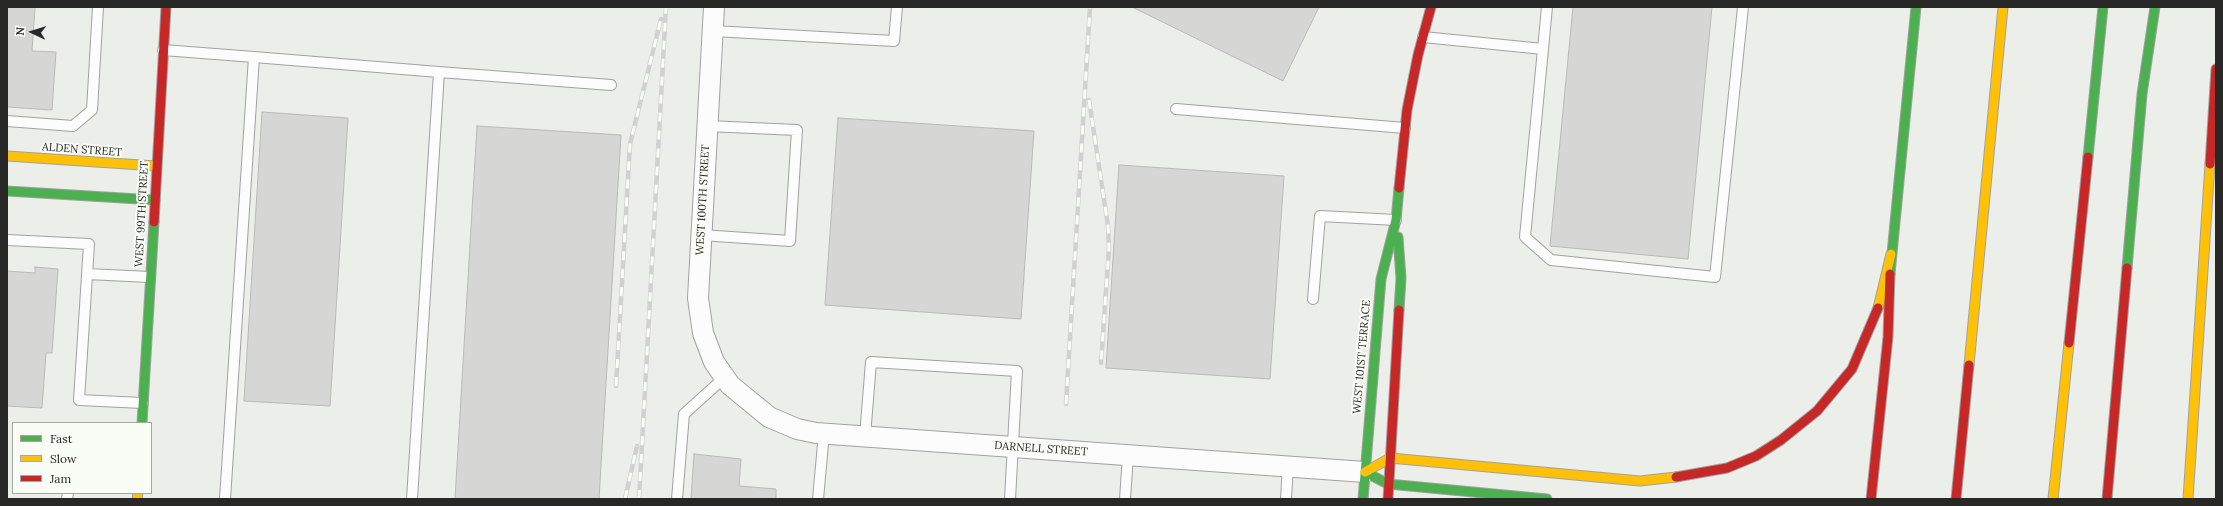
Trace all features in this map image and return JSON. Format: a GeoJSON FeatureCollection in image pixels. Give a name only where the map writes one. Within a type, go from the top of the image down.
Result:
{"type":"FeatureCollection","features":[{"type":"Feature","properties":{"kind":"main road","name":"WEST 99TH STREET"},"geometry":{"type":"LineString","coordinates":[[142,422],[166,7]]}},
{"type":"Feature","properties":{"kind":"main road","name":"WEST 101ST TERRACE"},"geometry":{"type":"LineString","coordinates":[[1364,499],[1381,279],[1396,220],[1409,102],[1423,38],[1432,7]]}},
{"type":"Feature","properties":{"kind":"main road"},"geometry":{"type":"LineString","coordinates":[[1871,499],[1888,337],[1891,254],[1916,7]]}},
{"type":"Feature","properties":{"kind":"main road"},"geometry":{"type":"LineString","coordinates":[[1956,499],[2003,7]]}},
{"type":"Feature","properties":{"kind":"main road"},"geometry":{"type":"LineString","coordinates":[[2054,499],[2103,7]]}},
{"type":"Feature","properties":{"kind":"main road"},"geometry":{"type":"LineString","coordinates":[[2107,499],[2142,94],[2155,7]]}},
{"type":"Feature","properties":{"kind":"main road"},"geometry":{"type":"LineString","coordinates":[[2188,499],[2216,69]]}},
{"type":"Feature","properties":{"kind":"main road","name":"ALDEN STREET"},"geometry":{"type":"LineString","coordinates":[[7,156],[156,166]]}},
{"type":"Feature","properties":{"kind":"main road"},"geometry":{"type":"LineString","coordinates":[[7,190],[155,200]]}},
{"type":"Feature","properties":{"kind":"main road","name":"WEST 101ST TERRACE"},"geometry":{"type":"LineString","coordinates":[[1388,499],[1401,278],[1396,220]]}},
{"type":"Feature","properties":{"kind":"main road"},"geometry":{"type":"LineString","coordinates":[[1365,472],[1390,458],[1640,481],[1694,475],[1727,468],[1756,456],[1787,436],[1817,411],[1852,369],[1876,315],[1891,254]]}},
{"type":"Feature","properties":{"kind":"main road"},"geometry":{"type":"LineString","coordinates":[[1365,472],[1388,484],[1548,499]]}},
{"type":"Feature","properties":{"kind":"street","name":"WEST 100TH STREET"},"geometry":{"type":"LineString","coordinates":[[714,7],[698,298],[703,333],[714,362],[728,381]]}},
{"type":"Feature","properties":{"kind":"street","name":"DARNELL STREET"},"geometry":{"type":"LineString","coordinates":[[728,381],[769,417],[797,429],[824,433],[1365,472]]}},
{"type":"Feature","properties":{"kind":"lane"},"geometry":{"type":"LineString","coordinates":[[7,121],[73,126],[92,110],[98,7]]}},
{"type":"Feature","properties":{"kind":"lane"},"geometry":{"type":"LineString","coordinates":[[713,31],[894,41],[897,7]]}},
{"type":"Feature","properties":{"kind":"lane"},"geometry":{"type":"LineString","coordinates":[[1547,7],[1525,237],[1551,260],[1715,277],[1743,7]]}},
{"type":"Feature","properties":{"kind":"lane"},"geometry":{"type":"LineString","coordinates":[[1423,38],[1543,49]]}},
{"type":"Feature","properties":{"kind":"lane"},"geometry":{"type":"LineString","coordinates":[[163,50],[611,85]]}},
{"type":"Feature","properties":{"kind":"lane"},"geometry":{"type":"LineString","coordinates":[[225,499],[254,57]]}},
{"type":"Feature","properties":{"kind":"lane"},"geometry":{"type":"LineString","coordinates":[[412,499],[439,72]]}},
{"type":"Feature","properties":{"kind":"lane"},"geometry":{"type":"LineString","coordinates":[[1176,110],[1405,128]]}},
{"type":"Feature","properties":{"kind":"lane"},"geometry":{"type":"LineString","coordinates":[[701,235],[790,241],[797,130],[707,126]]}},
{"type":"Feature","properties":{"kind":"lane"},"geometry":{"type":"LineString","coordinates":[[1313,299],[1320,216],[1396,220]]}},
{"type":"Feature","properties":{"kind":"lane"},"geometry":{"type":"LineString","coordinates":[[7,240],[89,244],[79,400],[143,403]]}},
{"type":"Feature","properties":{"kind":"lane"},"geometry":{"type":"LineString","coordinates":[[87,274],[150,277]]}},
{"type":"Feature","properties":{"kind":"lane"},"geometry":{"type":"LineString","coordinates":[[865,436],[871,362],[1017,371],[1010,499]]}},
{"type":"Feature","properties":{"kind":"lane"},"geometry":{"type":"LineString","coordinates":[[677,499],[684,414],[728,381]]}},
{"type":"Feature","properties":{"kind":"lane"},"geometry":{"type":"LineString","coordinates":[[818,499],[824,433]]}},
{"type":"Feature","properties":{"kind":"lane"},"geometry":{"type":"LineString","coordinates":[[1125,499],[1128,455]]}},
{"type":"Feature","properties":{"kind":"lane"},"geometry":{"type":"LineString","coordinates":[[1286,499],[1288,466]]}},
{"type":"Feature","properties":{"kind":"building"},"geometry":{"type":"Polygon","coordinates":[[[7,7],[35,7],[32,51],[56,52],[52,110],[7,107],[7,7]]]}},
{"type":"Feature","properties":{"kind":"building"},"geometry":{"type":"Polygon","coordinates":[[[1132,7],[1319,7],[1283,81],[1132,7]]]}},
{"type":"Feature","properties":{"kind":"building"},"geometry":{"type":"Polygon","coordinates":[[[1573,7],[1712,7],[1688,259],[1550,246],[1573,7]]]}},
{"type":"Feature","properties":{"kind":"building"},"geometry":{"type":"Polygon","coordinates":[[[262,112],[348,118],[330,406],[244,401],[262,112]]]}},
{"type":"Feature","properties":{"kind":"building"},"geometry":{"type":"Polygon","coordinates":[[[838,118],[1034,131],[1021,319],[825,305],[838,118]]]}},
{"type":"Feature","properties":{"kind":"building"},"geometry":{"type":"Polygon","coordinates":[[[477,126],[621,135],[599,499],[455,499],[477,126]]]}},
{"type":"Feature","properties":{"kind":"building"},"geometry":{"type":"Polygon","coordinates":[[[1119,165],[1284,176],[1270,379],[1106,368],[1119,165]]]}},
{"type":"Feature","properties":{"kind":"building"},"geometry":{"type":"Polygon","coordinates":[[[35,267],[58,269],[52,353],[46,353],[42,408],[7,406],[7,271],[35,273],[35,267]]]}},
{"type":"Feature","properties":{"kind":"building"},"geometry":{"type":"Polygon","coordinates":[[[694,454],[741,459],[739,486],[776,489],[776,499],[691,499],[694,454]]]}},
{"type":"Feature","properties":{"kind":"railway"},"geometry":{"type":"LineString","coordinates":[[639,499],[666,7]]}},
{"type":"Feature","properties":{"kind":"railway"},"geometry":{"type":"LineString","coordinates":[[1066,404],[1090,7]]}},
{"type":"Feature","properties":{"kind":"railway"},"geometry":{"type":"LineString","coordinates":[[616,386],[630,144],[661,19]]}},
{"type":"Feature","properties":{"kind":"railway"},"geometry":{"type":"LineString","coordinates":[[1089,100],[1108,226],[1109,248],[1101,363]]}},
{"type":"Feature","properties":{"kind":"railway"},"geometry":{"type":"LineString","coordinates":[[625,499],[637,446]]}},
{"type":"Feature","properties":{"kind":"traffic: fast"},"geometry":{"type":"LineString","coordinates":[[1890,274],[1916,7]]}},
{"type":"Feature","properties":{"kind":"traffic: fast"},"geometry":{"type":"LineString","coordinates":[[2088,157],[2103,7]]}},
{"type":"Feature","properties":{"kind":"traffic: fast"},"geometry":{"type":"LineString","coordinates":[[2127,268],[2142,94],[2155,7]]}},
{"type":"Feature","properties":{"kind":"traffic: fast"},"geometry":{"type":"LineString","coordinates":[[1363,499],[1381,279],[1396,220],[1399,188]]}},
{"type":"Feature","properties":{"kind":"traffic: fast"},"geometry":{"type":"LineString","coordinates":[[7,191],[155,200]]}},
{"type":"Feature","properties":{"kind":"traffic: fast"},"geometry":{"type":"LineString","coordinates":[[142,422],[154,222]]}},
{"type":"Feature","properties":{"kind":"traffic: fast"},"geometry":{"type":"LineString","coordinates":[[1398,237],[1401,278],[1399,310]]}},
{"type":"Feature","properties":{"kind":"traffic: fast"},"geometry":{"type":"LineString","coordinates":[[1365,472],[1388,484],[1547,499]]}},
{"type":"Feature","properties":{"kind":"traffic: slow"},"geometry":{"type":"LineString","coordinates":[[1969,365],[2003,7]]}},
{"type":"Feature","properties":{"kind":"traffic: slow"},"geometry":{"type":"LineString","coordinates":[[7,156],[156,166]]}},
{"type":"Feature","properties":{"kind":"traffic: slow"},"geometry":{"type":"LineString","coordinates":[[2188,499],[2210,164]]}},
{"type":"Feature","properties":{"kind":"traffic: slow"},"geometry":{"type":"LineString","coordinates":[[1878,308],[1891,254]]}},
{"type":"Feature","properties":{"kind":"traffic: slow"},"geometry":{"type":"LineString","coordinates":[[2053,499],[2069,343]]}},
{"type":"Feature","properties":{"kind":"traffic: slow"},"geometry":{"type":"LineString","coordinates":[[1365,472],[1390,458],[1640,481],[1676,477]]}},
{"type":"Feature","properties":{"kind":"traffic: slow"},"geometry":{"type":"LineString","coordinates":[[137,499],[138,494]]}},
{"type":"Feature","properties":{"kind":"traffic: jam"},"geometry":{"type":"LineString","coordinates":[[154,222],[166,7]]}},
{"type":"Feature","properties":{"kind":"traffic: jam"},"geometry":{"type":"LineString","coordinates":[[1399,188],[1407,110],[1418,55],[1431,7]]}},
{"type":"Feature","properties":{"kind":"traffic: jam"},"geometry":{"type":"LineString","coordinates":[[2210,164],[2216,69]]}},
{"type":"Feature","properties":{"kind":"traffic: jam"},"geometry":{"type":"LineString","coordinates":[[2069,343],[2088,157]]}},
{"type":"Feature","properties":{"kind":"traffic: jam"},"geometry":{"type":"LineString","coordinates":[[2107,499],[2127,268]]}},
{"type":"Feature","properties":{"kind":"traffic: jam"},"geometry":{"type":"LineString","coordinates":[[1871,499],[1888,337],[1890,274]]}},
{"type":"Feature","properties":{"kind":"traffic: jam"},"geometry":{"type":"LineString","coordinates":[[1676,477],[1727,468],[1756,456],[1781,440],[1817,411],[1852,369],[1878,308]]}},
{"type":"Feature","properties":{"kind":"traffic: jam"},"geometry":{"type":"LineString","coordinates":[[1388,499],[1399,310]]}},
{"type":"Feature","properties":{"kind":"traffic: jam"},"geometry":{"type":"LineString","coordinates":[[1956,499],[1969,365]]}}]}
